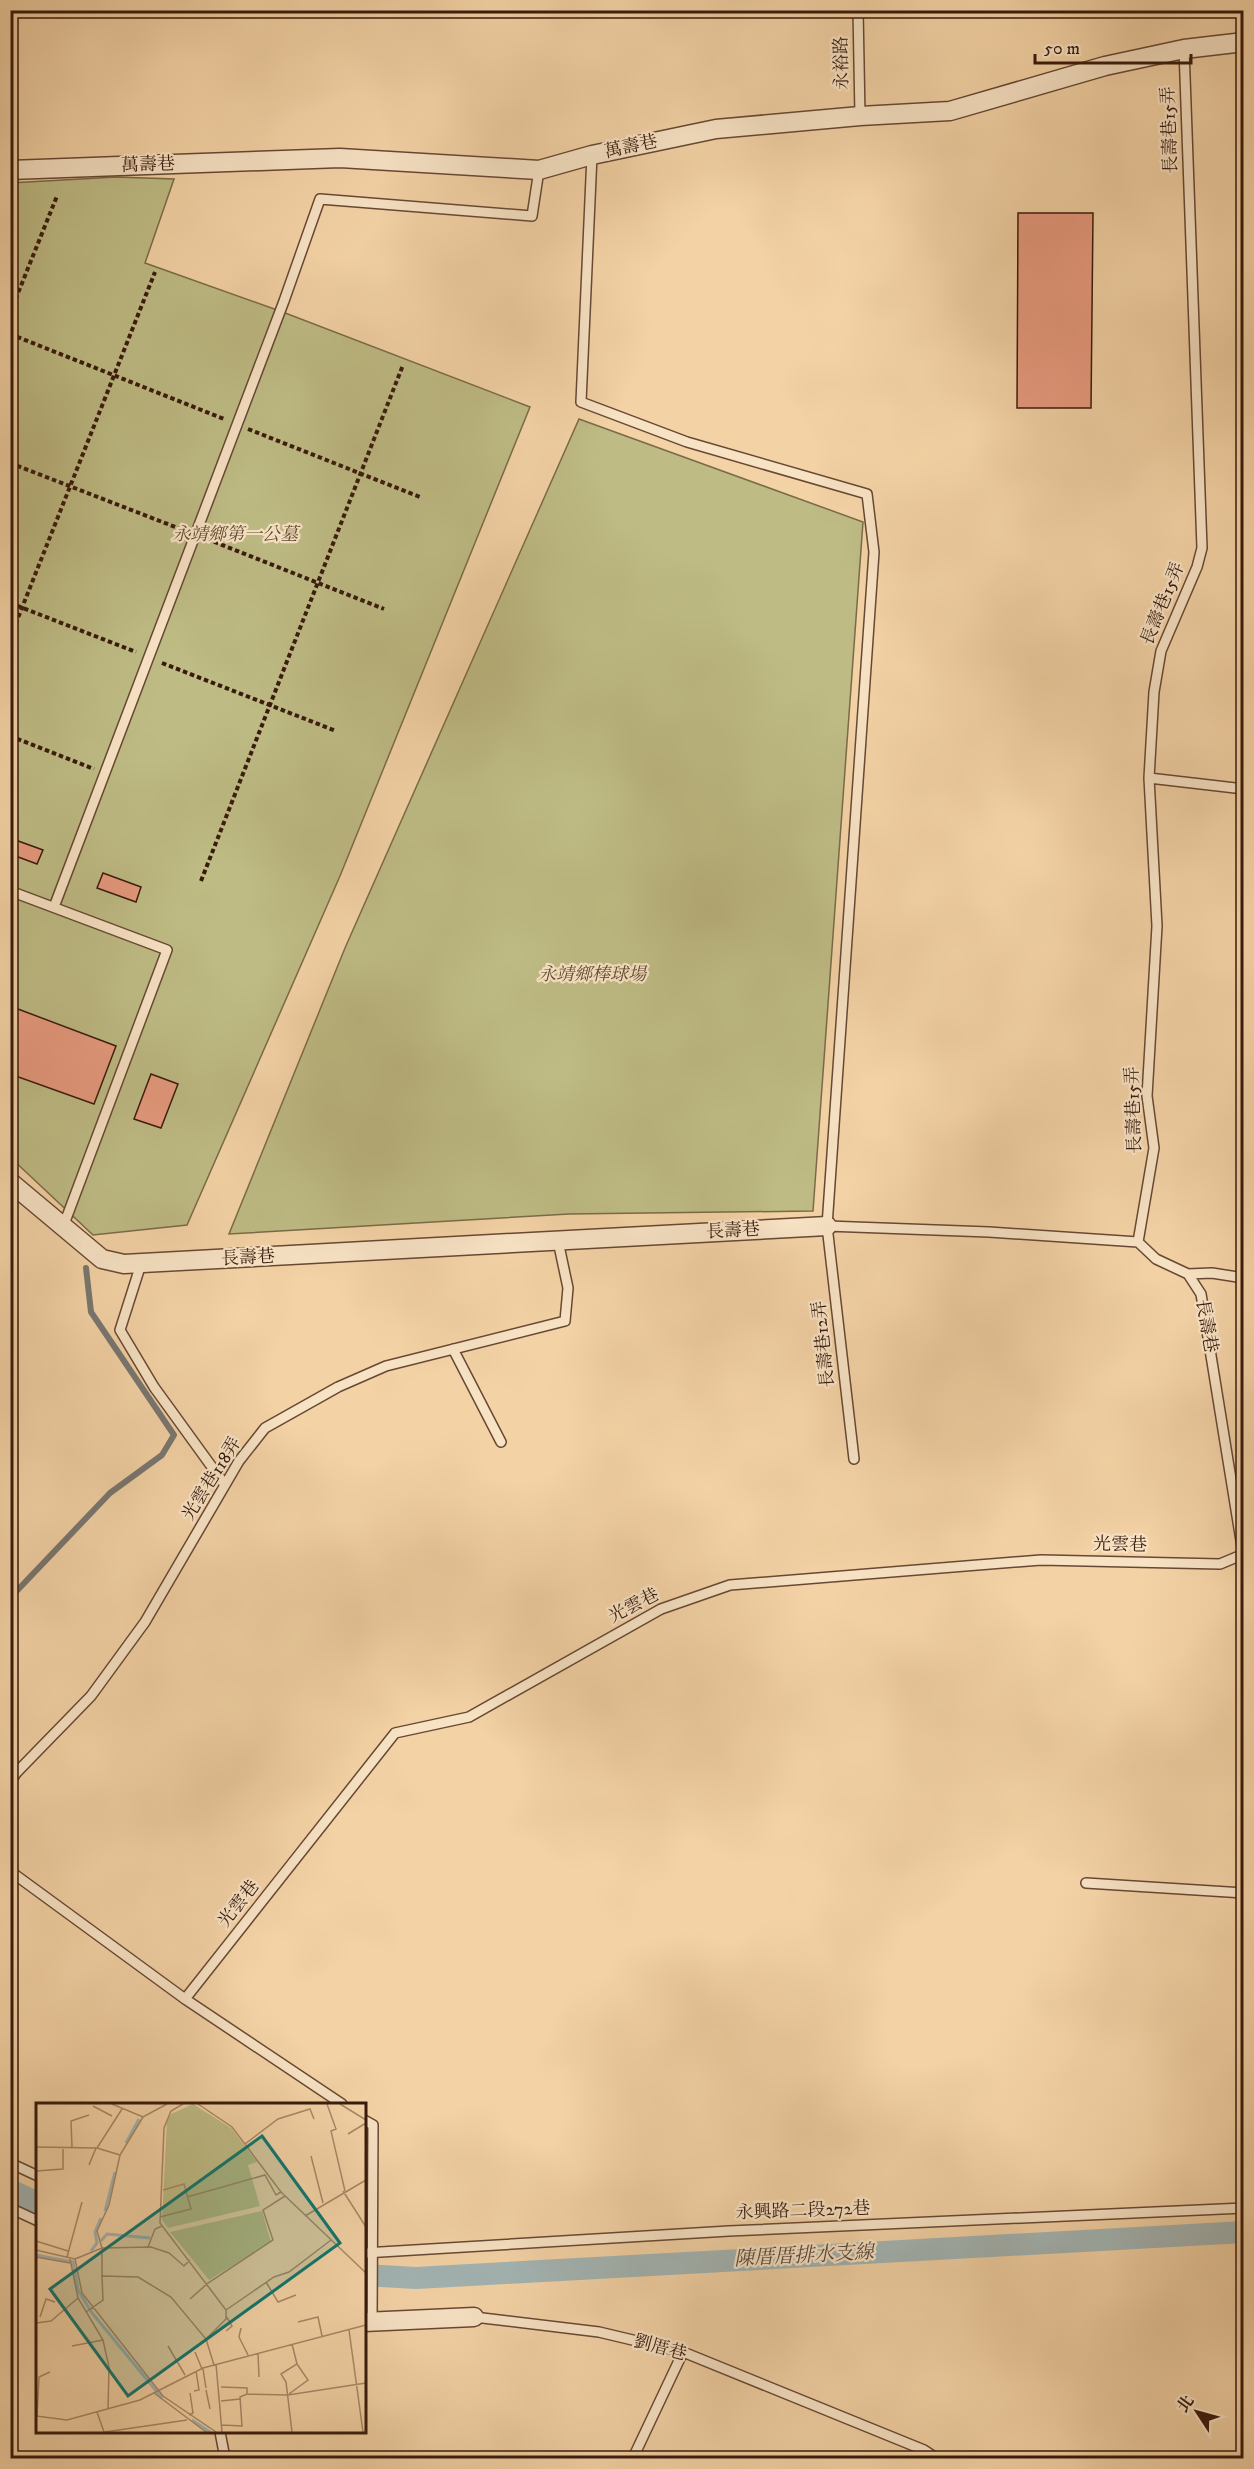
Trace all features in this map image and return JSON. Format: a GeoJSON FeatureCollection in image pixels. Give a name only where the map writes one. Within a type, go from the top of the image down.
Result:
{"type":"FeatureCollection","features":[{"type":"Feature","properties":{"kind":"street","name":"萬壽巷"},"geometry":{"type":"LineString","coordinates":[[10,170],[340,158],[539,170],[592,155],[716,129],[860,116],[950,111],[1105,66],[1184,49],[1244,42]]}},
{"type":"Feature","properties":{"kind":"street","name":"長壽巷"},"geometry":{"type":"LineString","coordinates":[[10,1182],[62,1228],[102,1259],[124,1264],[827,1226]]}},
{"type":"Feature","properties":{"kind":"street","name":"劉厝巷"},"geometry":{"type":"LineString","coordinates":[[368,2322],[474,2317]]}},
{"type":"Feature","properties":{"kind":"lane","name":"永裕路"},"geometry":{"type":"LineString","coordinates":[[858,10],[860,116]]}},
{"type":"Feature","properties":{"kind":"lane","name":"長壽巷15弄"},"geometry":{"type":"LineString","coordinates":[[1138,1242],[1154,1148],[1147,1096],[1156,926],[1149,778],[1154,692],[1161,651],[1197,567],[1202,548],[1184,49]]}},
{"type":"Feature","properties":{"kind":"lane","name":"長壽巷12弄"},"geometry":{"type":"LineString","coordinates":[[592,155],[580,402],[687,442],[867,494],[874,552],[827,1226],[854,1459]]}},
{"type":"Feature","properties":{"kind":"lane"},"geometry":{"type":"LineString","coordinates":[[54,907],[320,199],[532,216],[539,170]]}},
{"type":"Feature","properties":{"kind":"lane"},"geometry":{"type":"LineString","coordinates":[[1149,778],[1244,789]]}},
{"type":"Feature","properties":{"kind":"lane"},"geometry":{"type":"LineString","coordinates":[[10,891],[167,950],[62,1228]]}},
{"type":"Feature","properties":{"kind":"lane","name":"長壽巷"},"geometry":{"type":"LineString","coordinates":[[827,1226],[989,1232],[1138,1242]]}},
{"type":"Feature","properties":{"kind":"lane","name":"光雲巷118弄"},"geometry":{"type":"LineString","coordinates":[[10,1782],[91,1695],[145,1622],[239,1461],[265,1428],[338,1387],[386,1366],[566,1321],[568,1288],[558,1241]]}},
{"type":"Feature","properties":{"kind":"lane"},"geometry":{"type":"LineString","coordinates":[[1138,1242],[1156,1259],[1188,1274],[1212,1273],[1244,1278]]}},
{"type":"Feature","properties":{"kind":"lane"},"geometry":{"type":"LineString","coordinates":[[141,1263],[120,1330],[154,1387],[225,1485]]}},
{"type":"Feature","properties":{"kind":"lane","name":"長壽巷"},"geometry":{"type":"LineString","coordinates":[[1188,1274],[1201,1294],[1243,1553]]}},
{"type":"Feature","properties":{"kind":"lane"},"geometry":{"type":"LineString","coordinates":[[453,1349],[501,1442]]}},
{"type":"Feature","properties":{"kind":"lane","name":"光雲巷"},"geometry":{"type":"LineString","coordinates":[[185,1999],[395,1733],[469,1717],[661,1609],[730,1585],[1041,1560],[1220,1564],[1243,1553]]}},
{"type":"Feature","properties":{"kind":"lane"},"geometry":{"type":"LineString","coordinates":[[10,1871],[185,1999],[341,2103]]}},
{"type":"Feature","properties":{"kind":"lane"},"geometry":{"type":"LineString","coordinates":[[1086,1882],[1244,1893]]}},
{"type":"Feature","properties":{"kind":"lane"},"geometry":{"type":"LineString","coordinates":[[366,2121],[373,2125],[368,2253],[373,2264],[374,2296],[368,2322]]}},
{"type":"Feature","properties":{"kind":"lane"},"geometry":{"type":"LineString","coordinates":[[10,2163],[36,2175]]}},
{"type":"Feature","properties":{"kind":"lane"},"geometry":{"type":"LineString","coordinates":[[10,2208],[36,2220]]}},
{"type":"Feature","properties":{"kind":"lane","name":"永興路二段272巷"},"geometry":{"type":"LineString","coordinates":[[368,2253],[729,2231],[1244,2208]]}},
{"type":"Feature","properties":{"kind":"lane","name":"劉厝巷"},"geometry":{"type":"LineString","coordinates":[[474,2317],[599,2332],[683,2352],[924,2450],[936,2458]]}},
{"type":"Feature","properties":{"kind":"lane"},"geometry":{"type":"LineString","coordinates":[[633,2458],[683,2352]]}},
{"type":"Feature","properties":{"kind":"lane"},"geometry":{"type":"LineString","coordinates":[[220,2433],[225,2458]]}},
{"type":"Feature","properties":{"kind":"path"},"geometry":{"type":"LineString","coordinates":[[10,313],[57,196]]}},
{"type":"Feature","properties":{"kind":"path"},"geometry":{"type":"LineString","coordinates":[[10,638],[154,272]]}},
{"type":"Feature","properties":{"kind":"path"},"geometry":{"type":"LineString","coordinates":[[10,334],[420,497]]}},
{"type":"Feature","properties":{"kind":"path"},"geometry":{"type":"LineString","coordinates":[[201,881],[403,365]]}},
{"type":"Feature","properties":{"kind":"path"},"geometry":{"type":"LineString","coordinates":[[10,603],[336,731]]}},
{"type":"Feature","properties":{"kind":"path"},"geometry":{"type":"LineString","coordinates":[[10,736],[105,773]]}},
{"type":"Feature","properties":{"kind":"green space","name":"永靖鄉第一公墓"},"geometry":{"type":"Polygon","coordinates":[[[116,177],[174,179],[145,263],[280,311],[530,407],[340,876],[187,1225],[93,1235],[11,1158],[10,183],[116,177]]]}},
{"type":"Feature","properties":{"kind":"green space","name":"永靖鄉棒球場"},"geometry":{"type":"Polygon","coordinates":[[[579,419],[863,522],[813,1211],[569,1214],[229,1234],[345,948],[579,419]]]}},
{"type":"Feature","properties":{"kind":"building"},"geometry":{"type":"Polygon","coordinates":[[[1018,213],[1093,213],[1091,408],[1017,408],[1018,213]]]}},
{"type":"Feature","properties":{"kind":"building"},"geometry":{"type":"Polygon","coordinates":[[[10,838],[43,850],[37,864],[10,854],[10,838]]]}},
{"type":"Feature","properties":{"kind":"building"},"geometry":{"type":"Polygon","coordinates":[[[103,873],[141,887],[136,902],[97,888],[103,873]]]}},
{"type":"Feature","properties":{"kind":"building"},"geometry":{"type":"Polygon","coordinates":[[[10,1006],[116,1046],[94,1104],[10,1074],[10,1006]]]}},
{"type":"Feature","properties":{"kind":"building"},"geometry":{"type":"Polygon","coordinates":[[[151,1074],[178,1084],[161,1128],[134,1119],[151,1074]]]}},
{"type":"Feature","properties":{"kind":"waterway"},"geometry":{"type":"LineString","coordinates":[[10,1598],[110,1493],[162,1455],[174,1435],[91,1312],[86,1268]]}},
{"type":"Feature","properties":{"kind":"waterway","name":"陳厝厝排水支線"},"geometry":{"type":"LineString","coordinates":[[10,2190],[36,2202]]}},
{"type":"Feature","properties":{"kind":"waterway","name":"陳厝厝排水支線"},"geometry":{"type":"LineString","coordinates":[[366,2275],[416,2278],[1244,2232]]}}]}
